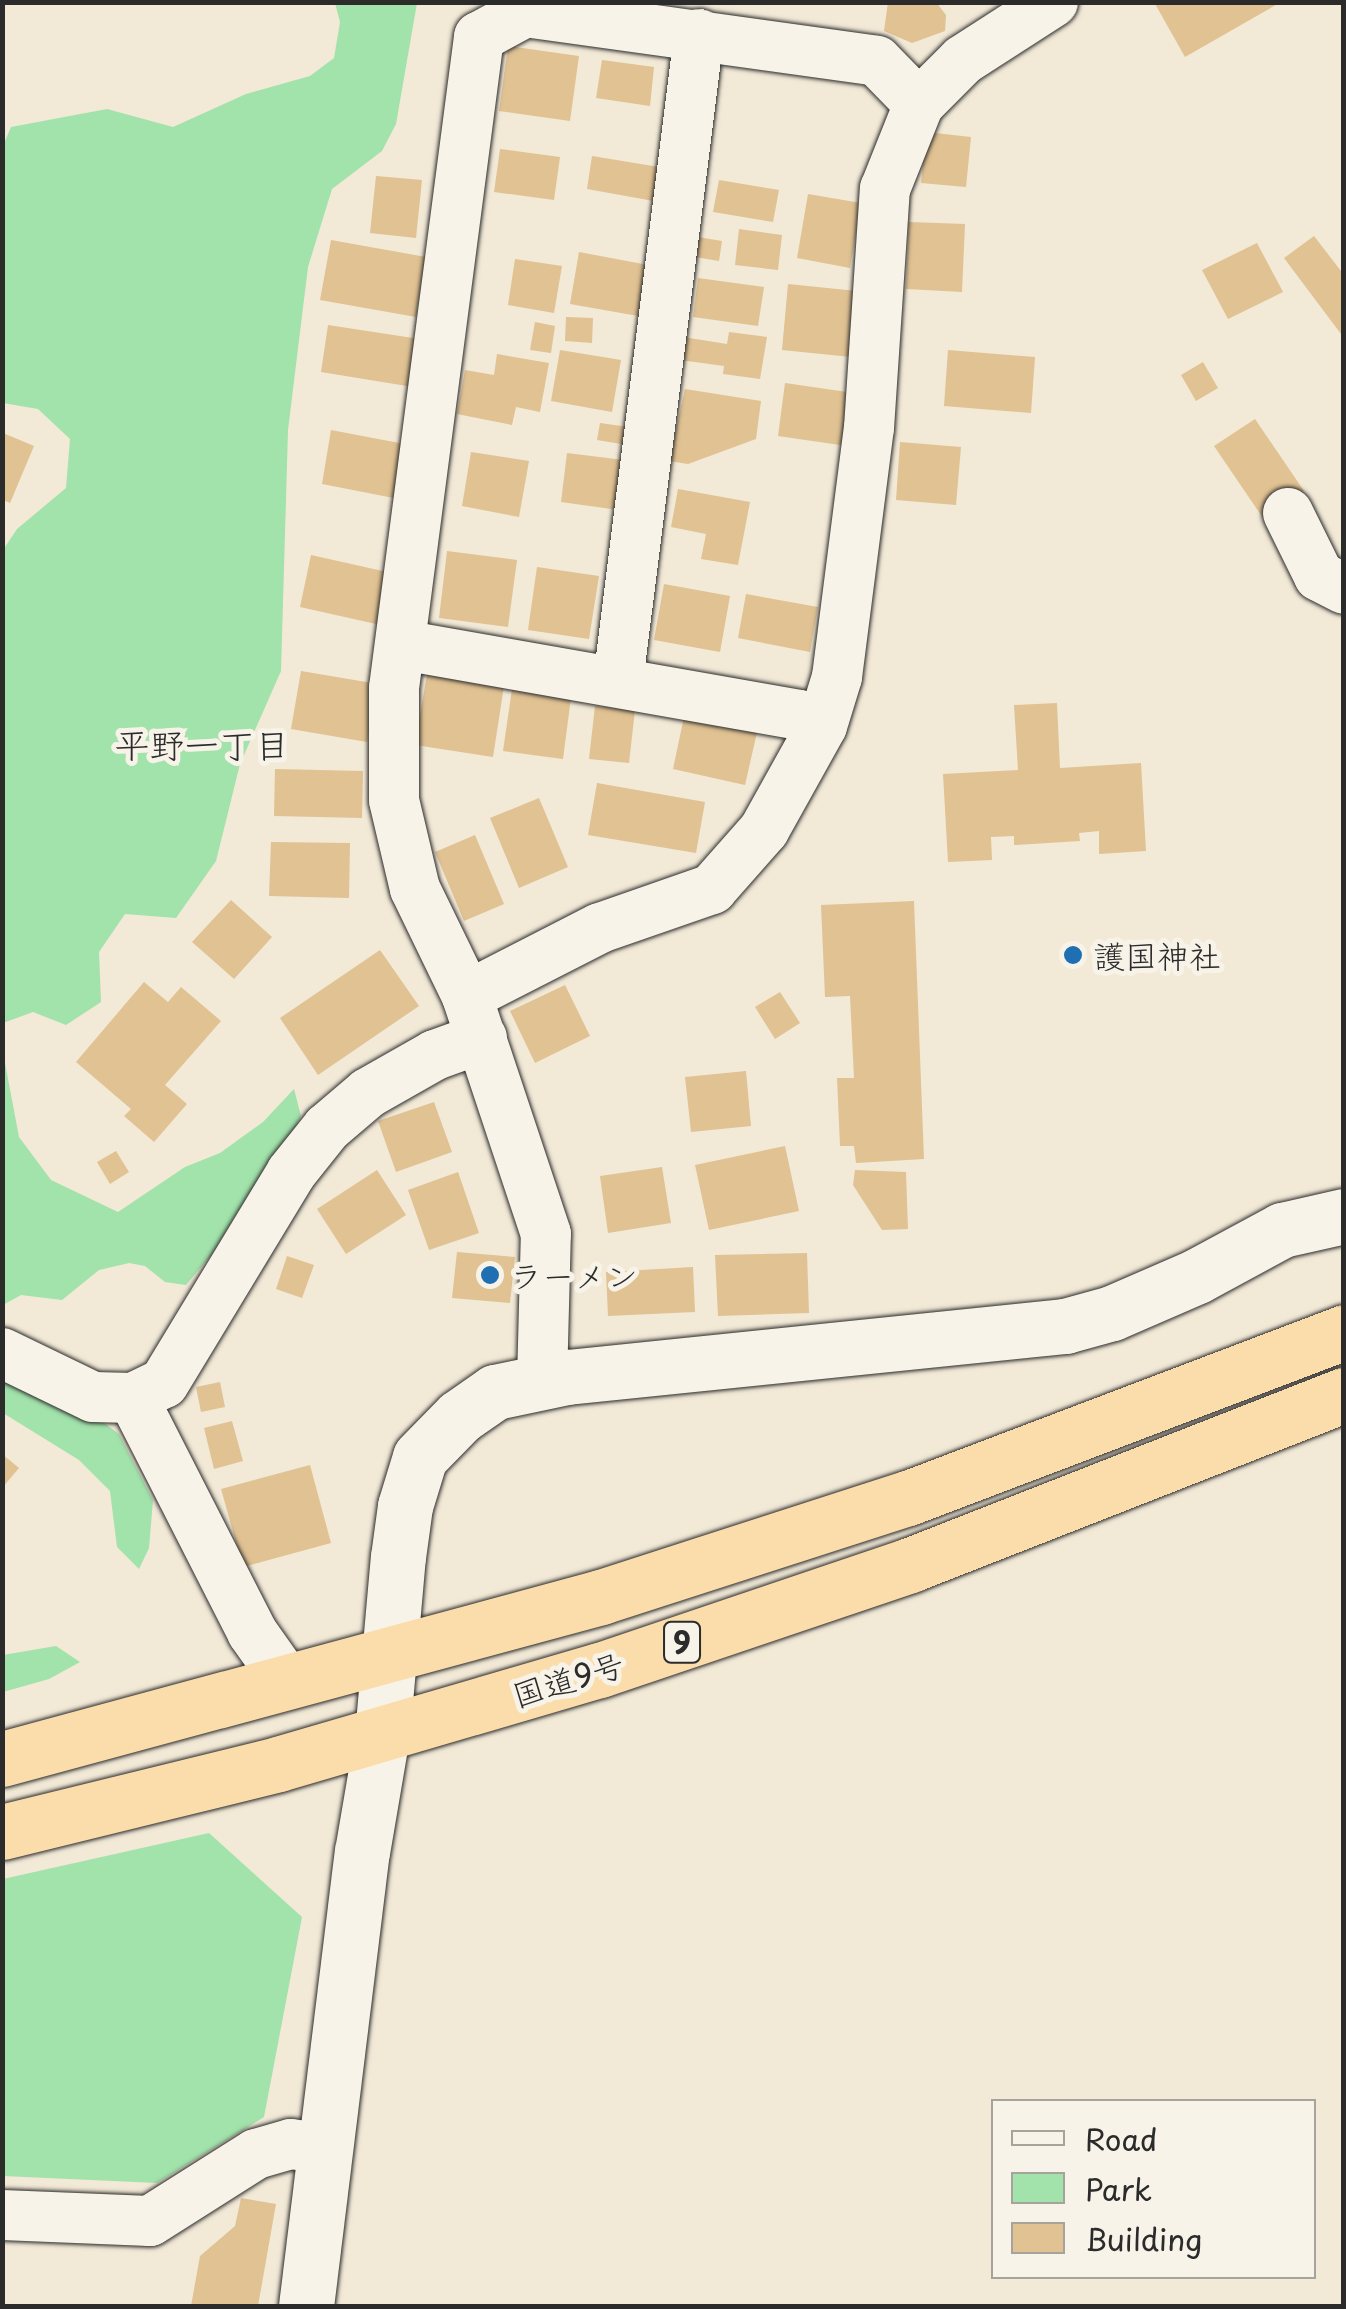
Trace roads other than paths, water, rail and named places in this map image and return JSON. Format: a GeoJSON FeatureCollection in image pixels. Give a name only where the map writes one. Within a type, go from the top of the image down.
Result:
{"type":"FeatureCollection","features":[{"type":"Feature","properties":{"kind":"highway","name":"9"},"geometry":{"type":"LineString","coordinates":[[2,1759],[601,1597],[908,1498],[1344,1332]]}},
{"type":"Feature","properties":{"kind":"highway","name":"国道9号"},"geometry":{"type":"LineString","coordinates":[[2,1832],[382,1735],[600,1670],[910,1565],[1344,1395]]}},
{"type":"Feature","properties":{"kind":"street"},"geometry":{"type":"LineString","coordinates":[[2,1353],[94,1397],[133,1398],[164,1383],[291,1173],[327,1128],[368,1092],[434,1055],[474,1017],[600,928],[712,890],[764,830],[822,726],[837,676],[869,428],[885,190],[919,104],[963,60],[1053,2]]}},
{"type":"Feature","properties":{"kind":"street"},"geometry":{"type":"LineString","coordinates":[[542,1382],[546,1234],[474,1017],[415,889],[394,800],[394,688],[480,38],[525,12],[700,34],[877,61],[919,104]]}},
{"type":"Feature","properties":{"kind":"street"},"geometry":{"type":"LineString","coordinates":[[618,682],[700,34]]}},
{"type":"Feature","properties":{"kind":"street"},"geometry":{"type":"LineString","coordinates":[[1288,513],[1319,576],[1344,589]]}},
{"type":"Feature","properties":{"kind":"street"},"geometry":{"type":"LineString","coordinates":[[402,645],[798,716],[822,726]]}},
{"type":"Feature","properties":{"kind":"street"},"geometry":{"type":"LineString","coordinates":[[306,2306],[362,1852],[382,1735],[405,1506],[420,1457],[459,1417],[495,1392],[542,1382],[1066,1326],[1112,1313],[1180,1284],[1282,1230],[1344,1216]]}},
{"type":"Feature","properties":{"kind":"street"},"geometry":{"type":"LineString","coordinates":[[133,1398],[252,1632],[286,1680]]}},
{"type":"Feature","properties":{"kind":"street"},"geometry":{"type":"LineString","coordinates":[[2,2215],[150,2221],[256,2154],[290,2144],[326,2149]]}},
{"type":"Feature","properties":{"kind":"place","name":"護国神社"},"geometry":{"type":"Point","coordinates":[1073,955]}},
{"type":"Feature","properties":{"kind":"place","name":"ラーメン"},"geometry":{"type":"Point","coordinates":[490,1275]}},
{"type":"Feature","properties":{"kind":"district","name":"平野一丁目"},"geometry":{"type":"Point","coordinates":[202,744]}}]}
